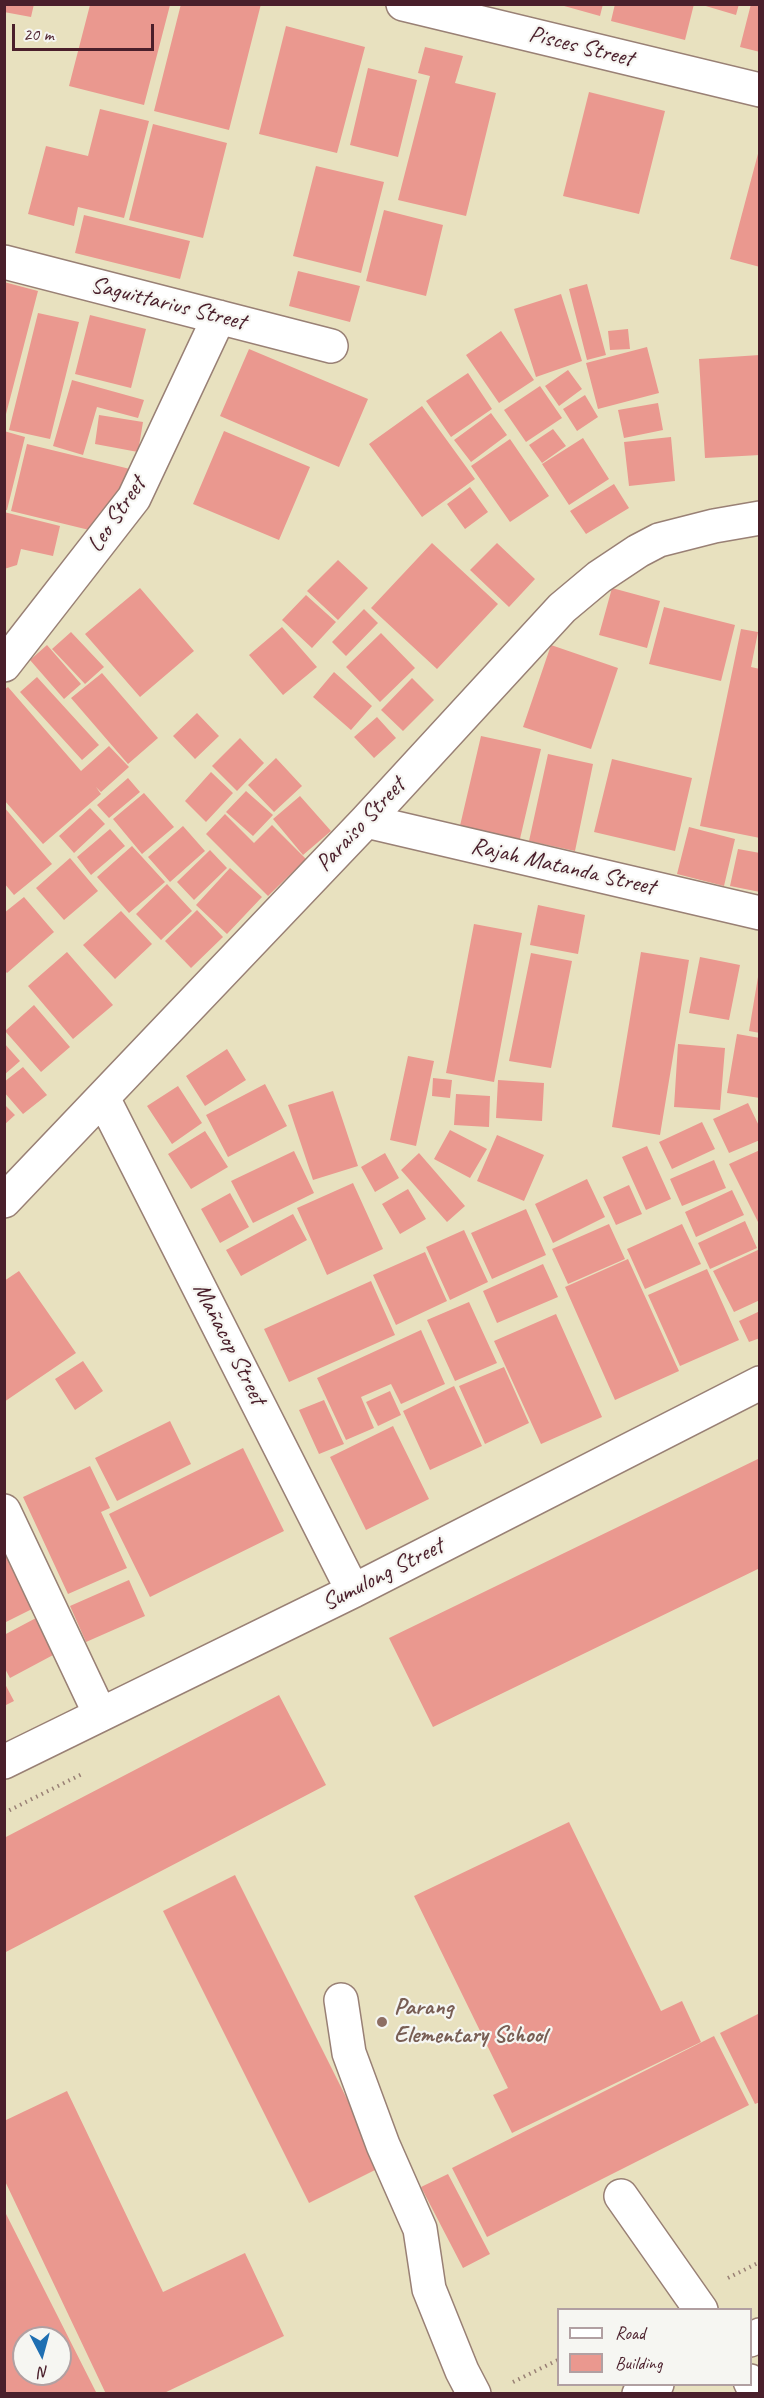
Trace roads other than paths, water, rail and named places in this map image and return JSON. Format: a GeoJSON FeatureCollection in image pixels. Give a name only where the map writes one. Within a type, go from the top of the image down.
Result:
{"type":"FeatureCollection","features":[{"type":"Feature","properties":{"kind":"street","name":"Pisces Street"},"geometry":{"type":"LineString","coordinates":[[403,4],[759,90]]}},
{"type":"Feature","properties":{"kind":"street","name":"Saguittarius Street"},"geometry":{"type":"LineString","coordinates":[[4,262],[331,346]]}},
{"type":"Feature","properties":{"kind":"street","name":"Leo Street"},"geometry":{"type":"LineString","coordinates":[[4,665],[134,498],[219,317]]}},
{"type":"Feature","properties":{"kind":"street","name":"Paraiso Street"},"geometry":{"type":"LineString","coordinates":[[4,1201],[366,821],[562,608],[599,577],[659,540],[714,526],[759,518]]}},
{"type":"Feature","properties":{"kind":"street","name":"Rajah Matanda Street"},"geometry":{"type":"LineString","coordinates":[[366,821],[759,913]]}},
{"type":"Feature","properties":{"kind":"street","name":"Mañacop Street"},"geometry":{"type":"LineString","coordinates":[[103,1098],[353,1591]]}},
{"type":"Feature","properties":{"kind":"street","name":"Sumulong Street"},"geometry":{"type":"LineString","coordinates":[[4,1762],[353,1591],[759,1383]]}},
{"type":"Feature","properties":{"kind":"street"},"geometry":{"type":"LineString","coordinates":[[4,1511],[100,1714]]}},
{"type":"Feature","properties":{"kind":"street"},"geometry":{"type":"LineString","coordinates":[[340,2000],[349,2053],[383,2145],[420,2229],[429,2289],[462,2371],[474,2394]]}},
{"type":"Feature","properties":{"kind":"street"},"geometry":{"type":"LineString","coordinates":[[621,2196],[696,2303]]}},
{"type":"Feature","properties":{"kind":"street"},"geometry":{"type":"LineString","coordinates":[[639,2394],[655,2386]]}},
{"type":"Feature","properties":{"kind":"place","name":"Parang Elementary School"},"geometry":{"type":"Point","coordinates":[382,2022]}}]}
